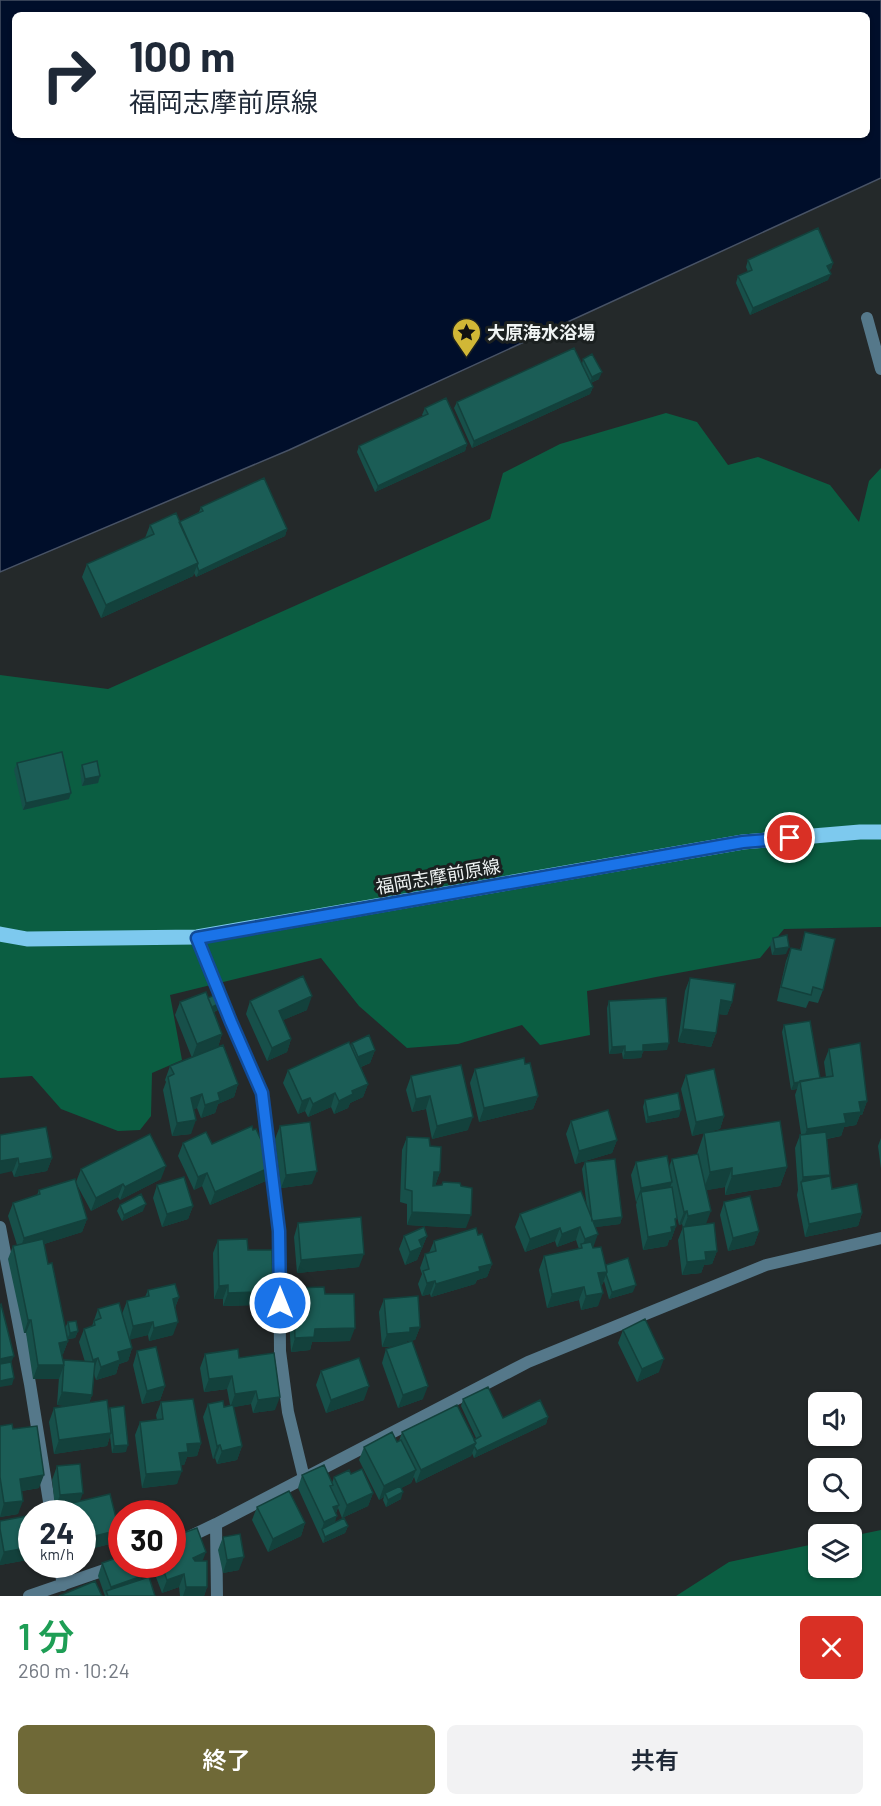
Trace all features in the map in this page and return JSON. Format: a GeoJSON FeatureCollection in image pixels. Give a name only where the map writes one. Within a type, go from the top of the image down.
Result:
{"type":"FeatureCollection","features":[{"type":"Feature","properties":{"kind":"main road","name":"福岡志摩前原線"},"geometry":{"type":"LineString","coordinates":[[0,934],[27,939],[197,938],[743,842],[881,832]]}},
{"type":"Feature","properties":{"kind":"street"},"geometry":{"type":"LineString","coordinates":[[867,318],[881,369]]}},
{"type":"Feature","properties":{"kind":"street"},"geometry":{"type":"LineString","coordinates":[[197,938],[262,1093],[279,1231],[280,1351],[288,1412],[304,1478]]}},
{"type":"Feature","properties":{"kind":"street"},"geometry":{"type":"LineString","coordinates":[[0,1227],[30,1384],[49,1500]]}},
{"type":"Feature","properties":{"kind":"street"},"geometry":{"type":"LineString","coordinates":[[186,1538],[528,1362],[766,1265],[881,1238]]}},
{"type":"Feature","properties":{"kind":"street"},"geometry":{"type":"LineString","coordinates":[[216,1524],[217,1596]]}},
{"type":"Feature","properties":{"kind":"street"},"geometry":{"type":"LineString","coordinates":[[28,1596],[108,1569]]}},
{"type":"Feature","properties":{"kind":"street"},"geometry":{"type":"LineString","coordinates":[[62,1578],[63,1585]]}},
{"type":"Feature","properties":{"kind":"green space"},"geometry":{"type":"Polygon","coordinates":[[[666,413],[697,422],[728,465],[758,457],[830,485],[859,522],[869,481],[881,468],[881,927],[784,929],[760,958],[587,991],[590,1035],[540,1045],[522,1025],[458,1044],[407,1048],[359,1006],[321,958],[170,995],[182,1060],[152,1073],[151,1116],[140,1130],[118,1131],[61,1109],[32,1076],[0,1078],[0,675],[108,689],[490,519],[503,473],[560,444],[666,413]]]}},
{"type":"Feature","properties":{"kind":"green space"},"geometry":{"type":"Polygon","coordinates":[[[881,1530],[881,1596],[676,1596],[729,1562],[808,1545],[808,1578],[862,1578],[862,1534],[881,1530]]]}},
{"type":"Feature","properties":{"kind":"water"},"geometry":{"type":"Polygon","coordinates":[[[0,0],[881,0],[881,178],[289,450],[0,572],[0,0]]]}},
{"type":"Feature","properties":{"kind":"building"},"geometry":{"type":"Polygon","coordinates":[[[818,228],[833,263],[827,266],[831,274],[753,308],[738,276],[752,270],[748,260],[818,228]]]}},
{"type":"Feature","properties":{"kind":"building"},"geometry":{"type":"Polygon","coordinates":[[[574,348],[593,387],[474,441],[457,402],[574,348]]]}},
{"type":"Feature","properties":{"kind":"building"},"geometry":{"type":"Polygon","coordinates":[[[592,354],[602,372],[592,377],[583,359],[592,354]]]}},
{"type":"Feature","properties":{"kind":"building"},"geometry":{"type":"Polygon","coordinates":[[[446,398],[467,444],[378,486],[359,446],[428,414],[425,408],[446,398]]]}},
{"type":"Feature","properties":{"kind":"building"},"geometry":{"type":"Polygon","coordinates":[[[264,478],[287,529],[199,571],[198,563],[179,522],[203,511],[201,507],[264,478]]]}},
{"type":"Feature","properties":{"kind":"building"},"geometry":{"type":"Polygon","coordinates":[[[176,513],[198,563],[106,605],[87,564],[154,534],[150,525],[176,513]]]}},
{"type":"Feature","properties":{"kind":"building"},"geometry":{"type":"Polygon","coordinates":[[[62,752],[71,793],[26,803],[17,763],[62,752]]]}},
{"type":"Feature","properties":{"kind":"building"},"geometry":{"type":"Polygon","coordinates":[[[97,761],[100,776],[85,779],[82,765],[97,761]]]}},
{"type":"Feature","properties":{"kind":"building"},"geometry":{"type":"Polygon","coordinates":[[[805,932],[835,939],[823,990],[813,987],[811,995],[781,987],[791,948],[801,950],[805,932]]]}},
{"type":"Feature","properties":{"kind":"building"},"geometry":{"type":"Polygon","coordinates":[[[787,935],[789,947],[775,949],[773,938],[787,935]]]}},
{"type":"Feature","properties":{"kind":"building"},"geometry":{"type":"Polygon","coordinates":[[[303,976],[312,996],[279,1011],[291,1039],[272,1048],[250,1001],[303,976]]]}},
{"type":"Feature","properties":{"kind":"building"},"geometry":{"type":"Polygon","coordinates":[[[690,978],[735,984],[732,1002],[721,1000],[716,1033],[683,1029],[690,978]]]}},
{"type":"Feature","properties":{"kind":"building"},"geometry":{"type":"Polygon","coordinates":[[[206,992],[222,1034],[197,1044],[180,1002],[206,992]]]}},
{"type":"Feature","properties":{"kind":"building"},"geometry":{"type":"Polygon","coordinates":[[[218,993],[223,1002],[212,1007],[208,998],[218,993]]]}},
{"type":"Feature","properties":{"kind":"building"},"geometry":{"type":"Polygon","coordinates":[[[666,998],[669,1043],[643,1045],[643,1051],[625,1052],[625,1046],[612,1047],[609,1001],[666,998]]]}},
{"type":"Feature","properties":{"kind":"building"},"geometry":{"type":"Polygon","coordinates":[[[810,1021],[820,1078],[794,1083],[784,1025],[810,1021]]]}},
{"type":"Feature","properties":{"kind":"building"},"geometry":{"type":"Polygon","coordinates":[[[369,1035],[375,1050],[358,1057],[352,1043],[369,1035]]]}},
{"type":"Feature","properties":{"kind":"building"},"geometry":{"type":"Polygon","coordinates":[[[349,1042],[368,1084],[352,1091],[353,1094],[339,1101],[335,1093],[313,1104],[310,1098],[302,1101],[288,1070],[349,1042]]]}},
{"type":"Feature","properties":{"kind":"building"},"geometry":{"type":"Polygon","coordinates":[[[860,1043],[867,1101],[859,1102],[861,1112],[844,1114],[846,1123],[807,1129],[800,1081],[833,1076],[829,1049],[860,1043]]]}},
{"type":"Feature","properties":{"kind":"building"},"geometry":{"type":"Polygon","coordinates":[[[223,1045],[238,1084],[218,1093],[220,1100],[205,1105],[202,1094],[191,1098],[196,1120],[177,1123],[168,1077],[174,1074],[170,1066],[223,1045]]]}},
{"type":"Feature","properties":{"kind":"building"},"geometry":{"type":"Polygon","coordinates":[[[524,1058],[525,1064],[530,1063],[538,1096],[484,1108],[475,1069],[524,1058]]]}},
{"type":"Feature","properties":{"kind":"building"},"geometry":{"type":"Polygon","coordinates":[[[461,1065],[473,1117],[437,1126],[430,1096],[416,1099],[411,1076],[461,1065]]]}},
{"type":"Feature","properties":{"kind":"building"},"geometry":{"type":"Polygon","coordinates":[[[714,1069],[724,1116],[696,1122],[686,1075],[714,1069]]]}},
{"type":"Feature","properties":{"kind":"building"},"geometry":{"type":"Polygon","coordinates":[[[678,1093],[681,1110],[648,1117],[645,1100],[678,1093]]]}},
{"type":"Feature","properties":{"kind":"building"},"geometry":{"type":"Polygon","coordinates":[[[608,1110],[617,1140],[579,1151],[571,1121],[608,1110]]]}},
{"type":"Feature","properties":{"kind":"building"},"geometry":{"type":"Polygon","coordinates":[[[780,1121],[787,1167],[732,1176],[732,1168],[710,1172],[704,1133],[780,1121]]]}},
{"type":"Feature","properties":{"kind":"building"},"geometry":{"type":"Polygon","coordinates":[[[310,1122],[317,1171],[286,1175],[280,1126],[310,1122]]]}},
{"type":"Feature","properties":{"kind":"building"},"geometry":{"type":"Polygon","coordinates":[[[252,1126],[253,1130],[256,1129],[273,1166],[215,1192],[207,1173],[198,1177],[183,1143],[206,1132],[212,1144],[252,1126]]]}},
{"type":"Feature","properties":{"kind":"building"},"geometry":{"type":"Polygon","coordinates":[[[46,1127],[52,1158],[19,1164],[18,1158],[0,1161],[0,1135],[46,1127]]]}},
{"type":"Feature","properties":{"kind":"building"},"geometry":{"type":"Polygon","coordinates":[[[826,1132],[830,1175],[803,1177],[800,1135],[826,1132]]]}},
{"type":"Feature","properties":{"kind":"building"},"geometry":{"type":"Polygon","coordinates":[[[150,1134],[166,1166],[125,1187],[123,1184],[96,1198],[81,1169],[150,1134]]]}},
{"type":"Feature","properties":{"kind":"building"},"geometry":{"type":"Polygon","coordinates":[[[407,1137],[429,1138],[430,1146],[441,1147],[440,1172],[434,1172],[433,1186],[442,1185],[443,1182],[460,1183],[461,1186],[472,1188],[471,1215],[412,1212],[412,1191],[405,1189],[407,1137]]]}},
{"type":"Feature","properties":{"kind":"building"},"geometry":{"type":"Polygon","coordinates":[[[698,1154],[711,1211],[688,1216],[687,1211],[684,1212],[672,1159],[698,1154]]]}},
{"type":"Feature","properties":{"kind":"building"},"geometry":{"type":"Polygon","coordinates":[[[667,1156],[672,1182],[641,1188],[636,1162],[667,1156]]]}},
{"type":"Feature","properties":{"kind":"building"},"geometry":{"type":"Polygon","coordinates":[[[615,1159],[622,1217],[592,1221],[585,1162],[615,1159]]]}},
{"type":"Feature","properties":{"kind":"building"},"geometry":{"type":"Polygon","coordinates":[[[830,1176],[832,1189],[857,1184],[862,1213],[809,1224],[801,1182],[830,1176]]]}},
{"type":"Feature","properties":{"kind":"building"},"geometry":{"type":"Polygon","coordinates":[[[184,1177],[193,1206],[167,1214],[157,1185],[184,1177]]]}},
{"type":"Feature","properties":{"kind":"building"},"geometry":{"type":"Polygon","coordinates":[[[75,1179],[87,1219],[24,1238],[13,1203],[40,1194],[39,1190],[75,1179]]]}},
{"type":"Feature","properties":{"kind":"building"},"geometry":{"type":"Polygon","coordinates":[[[672,1187],[677,1218],[675,1219],[676,1226],[671,1227],[672,1232],[648,1237],[641,1192],[672,1187]]]}},
{"type":"Feature","properties":{"kind":"building"},"geometry":{"type":"Polygon","coordinates":[[[581,1191],[598,1234],[585,1239],[580,1227],[562,1234],[560,1228],[530,1239],[520,1214],[581,1191]]]}},
{"type":"Feature","properties":{"kind":"building"},"geometry":{"type":"Polygon","coordinates":[[[141,1194],[146,1204],[124,1215],[120,1205],[141,1194]]]}},
{"type":"Feature","properties":{"kind":"building"},"geometry":{"type":"Polygon","coordinates":[[[750,1196],[759,1231],[733,1238],[724,1202],[750,1196]]]}},
{"type":"Feature","properties":{"kind":"building"},"geometry":{"type":"Polygon","coordinates":[[[361,1217],[364,1254],[301,1260],[298,1223],[361,1217]]]}},
{"type":"Feature","properties":{"kind":"building"},"geometry":{"type":"Polygon","coordinates":[[[714,1223],[717,1251],[705,1252],[706,1260],[687,1262],[683,1227],[714,1223]]]}},
{"type":"Feature","properties":{"kind":"building"},"geometry":{"type":"Polygon","coordinates":[[[424,1227],[427,1236],[419,1240],[422,1247],[410,1252],[404,1236],[424,1227]]]}},
{"type":"Feature","properties":{"kind":"building"},"geometry":{"type":"Polygon","coordinates":[[[476,1228],[478,1235],[482,1234],[492,1264],[479,1267],[480,1271],[436,1284],[435,1281],[427,1283],[423,1271],[429,1269],[425,1254],[436,1251],[434,1241],[476,1228]]]}},
{"type":"Feature","properties":{"kind":"building"},"geometry":{"type":"Polygon","coordinates":[[[43,1239],[48,1264],[52,1263],[68,1341],[59,1343],[64,1365],[38,1365],[31,1320],[28,1320],[13,1246],[43,1239]]]}},
{"type":"Feature","properties":{"kind":"building"},"geometry":{"type":"Polygon","coordinates":[[[247,1239],[248,1250],[272,1250],[273,1284],[260,1284],[260,1292],[228,1293],[228,1285],[219,1286],[218,1240],[247,1239]]]}},
{"type":"Feature","properties":{"kind":"building"},"geometry":{"type":"Polygon","coordinates":[[[591,1242],[593,1248],[601,1247],[607,1272],[598,1273],[603,1293],[586,1296],[584,1287],[552,1294],[544,1256],[582,1248],[581,1244],[591,1242]]]}},
{"type":"Feature","properties":{"kind":"building"},"geometry":{"type":"Polygon","coordinates":[[[628,1258],[636,1285],[612,1292],[606,1274],[606,1265],[628,1258]]]}},
{"type":"Feature","properties":{"kind":"building"},"geometry":{"type":"Polygon","coordinates":[[[175,1284],[179,1297],[173,1299],[178,1322],[154,1328],[153,1322],[133,1326],[127,1301],[149,1296],[148,1290],[175,1284]]]}},
{"type":"Feature","properties":{"kind":"building"},"geometry":{"type":"Polygon","coordinates":[[[324,1287],[325,1294],[354,1294],[355,1328],[315,1329],[314,1337],[295,1338],[293,1288],[324,1287]]]}},
{"type":"Feature","properties":{"kind":"building"},"geometry":{"type":"Polygon","coordinates":[[[418,1296],[420,1327],[410,1328],[410,1332],[387,1334],[384,1299],[418,1296]]]}},
{"type":"Feature","properties":{"kind":"building"},"geometry":{"type":"Polygon","coordinates":[[[119,1303],[132,1348],[118,1352],[120,1360],[101,1367],[98,1358],[93,1360],[84,1329],[95,1325],[94,1321],[101,1318],[98,1309],[119,1303]]]}},
{"type":"Feature","properties":{"kind":"building"},"geometry":{"type":"Polygon","coordinates":[[[0,1305],[14,1356],[0,1359],[0,1305]]]}},
{"type":"Feature","properties":{"kind":"building"},"geometry":{"type":"Polygon","coordinates":[[[645,1319],[664,1359],[642,1369],[623,1330],[645,1319]]]}},
{"type":"Feature","properties":{"kind":"building"},"geometry":{"type":"Polygon","coordinates":[[[76,1321],[78,1331],[70,1333],[68,1322],[76,1321]]]}},
{"type":"Feature","properties":{"kind":"building"},"geometry":{"type":"Polygon","coordinates":[[[412,1341],[428,1386],[403,1395],[386,1349],[412,1341]]]}},
{"type":"Feature","properties":{"kind":"building"},"geometry":{"type":"Polygon","coordinates":[[[156,1347],[165,1386],[147,1391],[137,1351],[156,1347]]]}},
{"type":"Feature","properties":{"kind":"building"},"geometry":{"type":"Polygon","coordinates":[[[238,1349],[239,1358],[274,1353],[280,1397],[258,1400],[256,1391],[235,1394],[232,1376],[209,1379],[205,1354],[238,1349]]]}},
{"type":"Feature","properties":{"kind":"building"},"geometry":{"type":"Polygon","coordinates":[[[359,1358],[369,1386],[331,1400],[321,1371],[359,1358]]]}},
{"type":"Feature","properties":{"kind":"building"},"geometry":{"type":"Polygon","coordinates":[[[64,1360],[95,1362],[92,1395],[62,1392],[64,1360]]]}},
{"type":"Feature","properties":{"kind":"building"},"geometry":{"type":"Polygon","coordinates":[[[11,1362],[14,1378],[0,1381],[0,1364],[11,1362]]]}},
{"type":"Feature","properties":{"kind":"building"},"geometry":{"type":"Polygon","coordinates":[[[488,1387],[503,1418],[540,1400],[548,1417],[477,1451],[474,1440],[481,1436],[463,1399],[488,1387]]]}},
{"type":"Feature","properties":{"kind":"building"},"geometry":{"type":"Polygon","coordinates":[[[193,1399],[201,1443],[187,1444],[188,1452],[179,1453],[182,1471],[146,1474],[140,1422],[163,1419],[161,1402],[193,1399]]]}},
{"type":"Feature","properties":{"kind":"building"},"geometry":{"type":"Polygon","coordinates":[[[107,1400],[111,1433],[59,1440],[54,1408],[107,1400]]]}},
{"type":"Feature","properties":{"kind":"building"},"geometry":{"type":"Polygon","coordinates":[[[223,1401],[224,1407],[233,1405],[242,1446],[222,1451],[220,1445],[217,1446],[208,1404],[223,1401]]]}},
{"type":"Feature","properties":{"kind":"building"},"geometry":{"type":"Polygon","coordinates":[[[457,1405],[476,1443],[421,1470],[402,1432],[457,1405]]]}},
{"type":"Feature","properties":{"kind":"building"},"geometry":{"type":"Polygon","coordinates":[[[124,1406],[128,1445],[114,1446],[110,1408],[124,1406]]]}},
{"type":"Feature","properties":{"kind":"building"},"geometry":{"type":"Polygon","coordinates":[[[12,1424],[13,1429],[37,1426],[44,1475],[20,1479],[23,1500],[18,1502],[4,1503],[0,1477],[0,1426],[12,1424]]]}},
{"type":"Feature","properties":{"kind":"building"},"geometry":{"type":"Polygon","coordinates":[[[392,1432],[397,1442],[401,1440],[416,1470],[384,1486],[364,1447],[392,1432]]]}},
{"type":"Feature","properties":{"kind":"building"},"geometry":{"type":"Polygon","coordinates":[[[80,1464],[83,1493],[60,1495],[57,1466],[80,1464]]]}},
{"type":"Feature","properties":{"kind":"building"},"geometry":{"type":"Polygon","coordinates":[[[324,1465],[339,1505],[333,1507],[337,1516],[324,1522],[302,1475],[324,1465]]]}},
{"type":"Feature","properties":{"kind":"building"},"geometry":{"type":"Polygon","coordinates":[[[362,1469],[373,1493],[347,1505],[334,1477],[349,1470],[351,1474],[362,1469]]]}},
{"type":"Feature","properties":{"kind":"building"},"geometry":{"type":"Polygon","coordinates":[[[400,1486],[403,1492],[388,1500],[385,1493],[400,1486]]]}},
{"type":"Feature","properties":{"kind":"building"},"geometry":{"type":"Polygon","coordinates":[[[289,1491],[305,1523],[273,1539],[257,1507],[289,1491]]]}},
{"type":"Feature","properties":{"kind":"building"},"geometry":{"type":"Polygon","coordinates":[[[110,1494],[112,1500],[108,1500],[108,1533],[96,1536],[96,1500],[85,1500],[110,1494]]]}},
{"type":"Feature","properties":{"kind":"building"},"geometry":{"type":"Polygon","coordinates":[[[18,1518],[18,1550],[4,1552],[0,1521],[18,1518]]]}},
{"type":"Feature","properties":{"kind":"building"},"geometry":{"type":"Polygon","coordinates":[[[344,1518],[348,1526],[325,1537],[322,1529],[344,1518]]]}},
{"type":"Feature","properties":{"kind":"building"},"geometry":{"type":"Polygon","coordinates":[[[197,1528],[206,1552],[193,1558],[195,1561],[207,1561],[207,1587],[186,1587],[186,1532],[197,1528]]]}},
{"type":"Feature","properties":{"kind":"building"},"geometry":{"type":"Polygon","coordinates":[[[240,1534],[244,1557],[227,1560],[223,1537],[240,1534]]]}},
{"type":"Feature","properties":{"kind":"building"},"geometry":{"type":"Polygon","coordinates":[[[108,1561],[108,1578],[136,1578],[111,1587],[102,1563],[108,1561]]]}},
{"type":"Feature","properties":{"kind":"building"},"geometry":{"type":"Polygon","coordinates":[[[149,1578],[155,1596],[108,1596],[106,1591],[149,1578]]]}},
{"type":"Feature","properties":{"kind":"building"},"geometry":{"type":"Polygon","coordinates":[[[95,1581],[102,1596],[59,1596],[95,1581]]]}},
{"type":"Feature","properties":{"kind":"place","name":"大原海水浴場"},"geometry":{"type":"Point","coordinates":[466,358]}},
{"type":"Feature","properties":{"kind":"route"},"geometry":{"type":"LineString","coordinates":[[280,1303],[279,1231],[262,1093],[197,938],[743,842],[790,838]]}}]}
